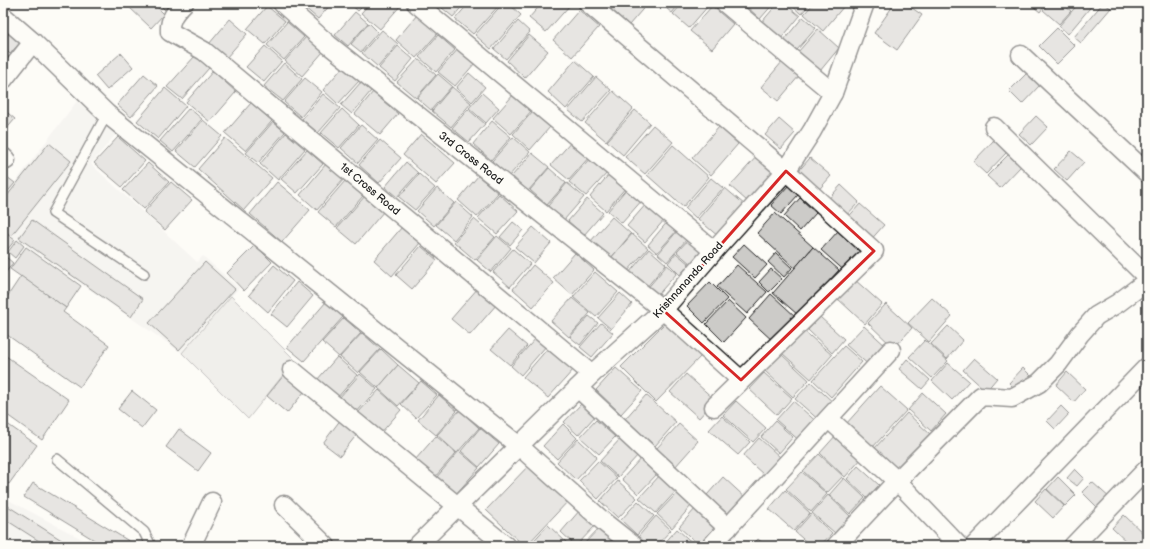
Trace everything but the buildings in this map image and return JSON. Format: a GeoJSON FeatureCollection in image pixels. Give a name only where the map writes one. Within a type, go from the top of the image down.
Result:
{"type":"FeatureCollection","features":[{"type":"Feature","properties":{"kind":"street","name":"1st Cross Road"},"geometry":{"type":"LineString","coordinates":[[184,3],[176,10],[170,23],[170,32],[204,51],[592,374]]}},
{"type":"Feature","properties":{"kind":"street","name":"3rd Cross Road"},"geometry":{"type":"LineString","coordinates":[[282,3],[329,45],[663,310],[741,380]]}},
{"type":"Feature","properties":{"kind":"street"},"geometry":{"type":"LineString","coordinates":[[416,3],[714,251]]}},
{"type":"Feature","properties":{"kind":"street"},"geometry":{"type":"LineString","coordinates":[[588,3],[786,171],[874,251],[714,407]]}},
{"type":"Feature","properties":{"kind":"street"},"geometry":{"type":"LineString","coordinates":[[725,3],[833,93]]}},
{"type":"Feature","properties":{"kind":"street","name":"Krishnananda Road"},"geometry":{"type":"LineString","coordinates":[[417,546],[457,505],[592,374],[663,310],[786,171],[812,131],[833,93],[862,4]]}},
{"type":"Feature","properties":{"kind":"street"},"geometry":{"type":"LineString","coordinates":[[3,16],[33,42],[107,114],[519,446],[605,523],[634,546]]}},
{"type":"Feature","properties":{"kind":"street"},"geometry":{"type":"LineString","coordinates":[[3,80],[33,42]]}},
{"type":"Feature","properties":{"kind":"street"},"geometry":{"type":"LineString","coordinates":[[1021,55],[1147,173]]}},
{"type":"Feature","properties":{"kind":"street"},"geometry":{"type":"LineString","coordinates":[[994,127],[1147,276]]}},
{"type":"Feature","properties":{"kind":"street"},"geometry":{"type":"LineString","coordinates":[[836,546],[896,481],[981,396],[1012,398],[1039,383],[1058,364],[1080,334],[1096,316],[1118,304],[1147,281]]}},
{"type":"Feature","properties":{"kind":"street"},"geometry":{"type":"LineString","coordinates":[[711,546],[891,350]]}},
{"type":"Feature","properties":{"kind":"street"},"geometry":{"type":"LineString","coordinates":[[974,546],[1147,367]]}},
{"type":"Feature","properties":{"kind":"street"},"geometry":{"type":"LineString","coordinates":[[292,370],[506,546]]}},
{"type":"Feature","properties":{"kind":"street"},"geometry":{"type":"LineString","coordinates":[[578,388],[728,528]]}},
{"type":"Feature","properties":{"kind":"street"},"geometry":{"type":"LineString","coordinates":[[829,418],[896,481],[959,546]]}},
{"type":"Feature","properties":{"kind":"street"},"geometry":{"type":"LineString","coordinates":[[1073,546],[1147,469]]}},
{"type":"Feature","properties":{"kind":"street"},"geometry":{"type":"LineString","coordinates":[[191,546],[212,502]]}},
{"type":"Feature","properties":{"kind":"street"},"geometry":{"type":"LineString","coordinates":[[284,505],[326,546]]}},
{"type":"Feature","properties":{"kind":"lane"},"geometry":{"type":"LineString","coordinates":[[107,114],[53,213],[144,274]]}},
{"type":"Feature","properties":{"kind":"lane"},"geometry":{"type":"LineString","coordinates":[[57,459],[144,532],[151,546]]}},
{"type":"Feature","properties":{"kind":"highlighted area"},"geometry":{"type":"Polygon","coordinates":[[[786,171],[874,251],[741,380],[663,310],[786,171]]]}},
{"type":"Feature","properties":{"kind":"shaded area"},"geometry":{"type":"Polygon","coordinates":[[[77,101],[116,134],[91,164],[197,262],[203,256],[239,288],[182,353],[3,230],[3,198],[77,101]]]}},
{"type":"Feature","properties":{"kind":"shaded area"},"geometry":{"type":"Polygon","coordinates":[[[231,296],[295,360],[248,419],[182,353],[231,296]]]}},
{"type":"Feature","properties":{"kind":"shaded area"},"geometry":{"type":"Polygon","coordinates":[[[3,497],[95,546],[3,546],[3,497]]]}}]}
